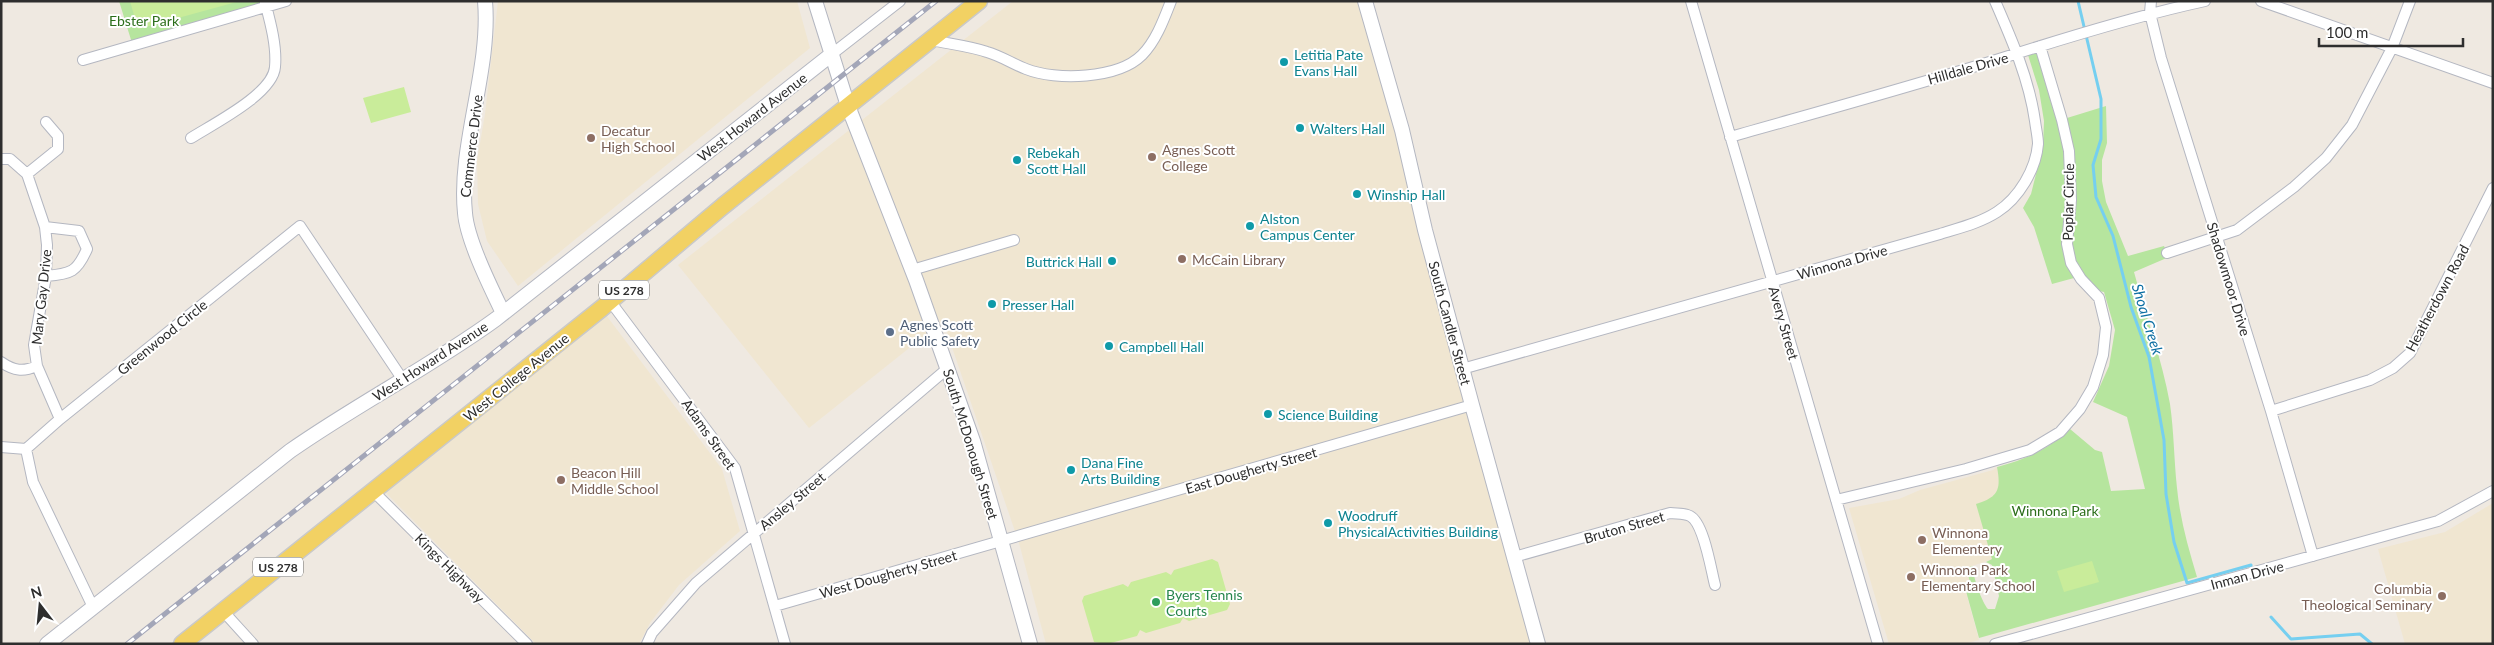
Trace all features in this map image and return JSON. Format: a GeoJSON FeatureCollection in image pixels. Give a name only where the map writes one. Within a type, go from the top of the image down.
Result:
{"type":"FeatureCollection","features":[{"type":"Feature","properties":{"kind":"main road","name":"Commerce Drive"},"geometry":{"type":"LineString","coordinates":[[485,1],[486,28],[464,185],[465,215],[479,259],[504,313]]}},
{"type":"Feature","properties":{"kind":"main road","name":"South McDonough Street"},"geometry":{"type":"LineString","coordinates":[[815,1],[848,106],[912,270],[973,441],[1030,644]]}},
{"type":"Feature","properties":{"kind":"main road","name":"US 278"},"geometry":{"type":"LineString","coordinates":[[848,106],[979,1]]}},
{"type":"Feature","properties":{"kind":"main road","name":"South Candler Street"},"geometry":{"type":"LineString","coordinates":[[1366,1],[1400,122],[1425,230],[1538,644]]}},
{"type":"Feature","properties":{"kind":"main road","name":"West Howard Avenue"},"geometry":{"type":"LineString","coordinates":[[47,644],[290,451],[327,426],[460,345],[504,313],[832,54]]}},
{"type":"Feature","properties":{"kind":"main road","name":"West College Avenue"},"geometry":{"type":"LineString","coordinates":[[182,644],[610,301],[848,106]]}},
{"type":"Feature","properties":{"kind":"street"},"geometry":{"type":"LineString","coordinates":[[83,60],[265,4],[286,1]]}},
{"type":"Feature","properties":{"kind":"street"},"geometry":{"type":"LineString","coordinates":[[832,54],[900,1]]}},
{"type":"Feature","properties":{"kind":"street"},"geometry":{"type":"LineString","coordinates":[[931,40],[986,51],[1009,59],[1025,68],[1047,74],[1072,76],[1101,73],[1133,62],[1143,54],[1156,34],[1171,1]]}},
{"type":"Feature","properties":{"kind":"street","name":"Avery Street"},"geometry":{"type":"LineString","coordinates":[[1691,1],[1878,644]]}},
{"type":"Feature","properties":{"kind":"street","name":"Winnona Drive"},"geometry":{"type":"LineString","coordinates":[[1462,368],[1940,234],[1974,223],[1998,211],[2017,192],[2031,172],[2038,144],[2032,99],[2017,54],[1995,1]]}},
{"type":"Feature","properties":{"kind":"street","name":"Shadowmoor Drive"},"geometry":{"type":"LineString","coordinates":[[2151,1],[2150,13],[2215,236],[2271,411],[2313,556]]}},
{"type":"Feature","properties":{"kind":"street","name":"Hilldale Drive"},"geometry":{"type":"LineString","coordinates":[[1730,137],[2017,54],[2150,13],[2205,1]]}},
{"type":"Feature","properties":{"kind":"street"},"geometry":{"type":"LineString","coordinates":[[2261,1],[2493,82]]}},
{"type":"Feature","properties":{"kind":"street"},"geometry":{"type":"LineString","coordinates":[[2167,253],[2237,230],[2294,187],[2326,158],[2352,125],[2392,48],[2410,1]]}},
{"type":"Feature","properties":{"kind":"street"},"geometry":{"type":"LineString","coordinates":[[191,138],[253,98],[270,81],[275,68],[274,50],[265,4]]}},
{"type":"Feature","properties":{"kind":"street","name":"Poplar Circle"},"geometry":{"type":"LineString","coordinates":[[1836,500],[1966,469],[2030,450],[2060,432],[2080,409],[2093,387],[2103,355],[2106,326],[2099,298],[2081,279],[2071,263],[2067,244],[2071,200],[2069,151],[2062,120],[2040,46]]}},
{"type":"Feature","properties":{"kind":"street"},"geometry":{"type":"LineString","coordinates":[[1,158],[10,159],[27,174],[58,149],[58,136],[46,122]]}},
{"type":"Feature","properties":{"kind":"street","name":"Mary Gay Drive"},"geometry":{"type":"LineString","coordinates":[[27,174],[45,227],[47,245],[46,276],[34,345],[36,366],[60,419]]}},
{"type":"Feature","properties":{"kind":"street","name":"Heatherdown Road"},"geometry":{"type":"LineString","coordinates":[[2271,411],[2370,380],[2393,368],[2410,353],[2493,188]]}},
{"type":"Feature","properties":{"kind":"street","name":"Greenwood Circle"},"geometry":{"type":"LineString","coordinates":[[26,450],[60,419],[300,226],[403,380]]}},
{"type":"Feature","properties":{"kind":"street"},"geometry":{"type":"LineString","coordinates":[[45,227],[79,231],[87,249],[80,266],[64,274],[46,276]]}},
{"type":"Feature","properties":{"kind":"street"},"geometry":{"type":"LineString","coordinates":[[912,270],[1014,240]]}},
{"type":"Feature","properties":{"kind":"street","name":"Adams Street"},"geometry":{"type":"LineString","coordinates":[[610,301],[729,457],[735,468],[785,644]]}},
{"type":"Feature","properties":{"kind":"street"},"geometry":{"type":"LineString","coordinates":[[1,362],[11,370],[26,370],[36,366]]}},
{"type":"Feature","properties":{"kind":"street","name":"Ansley Street"},"geometry":{"type":"LineString","coordinates":[[647,644],[652,633],[696,583],[948,368]]}},
{"type":"Feature","properties":{"kind":"street","name":"East Dougherty Street"},"geometry":{"type":"LineString","coordinates":[[1000,542],[1472,405]]}},
{"type":"Feature","properties":{"kind":"street"},"geometry":{"type":"LineString","coordinates":[[1,447],[26,450],[33,482],[93,607]]}},
{"type":"Feature","properties":{"kind":"street","name":"Inman Drive"},"geometry":{"type":"LineString","coordinates":[[1995,644],[2438,521],[2493,490]]}},
{"type":"Feature","properties":{"kind":"street","name":"Kings Highway"},"geometry":{"type":"LineString","coordinates":[[374,491],[527,644]]}},
{"type":"Feature","properties":{"kind":"street","name":"Bruton Street"},"geometry":{"type":"LineString","coordinates":[[1514,557],[1670,514],[1681,514],[1692,516],[1700,528],[1715,585]]}},
{"type":"Feature","properties":{"kind":"street","name":"West Dougherty Street"},"geometry":{"type":"LineString","coordinates":[[775,606],[1000,542]]}},
{"type":"Feature","properties":{"kind":"street"},"geometry":{"type":"LineString","coordinates":[[223,610],[253,644]]}},
{"type":"Feature","properties":{"kind":"shaded area","name":"Decatur High School"},"geometry":{"type":"Polygon","coordinates":[[[498,1],[797,1],[810,48],[518,286],[487,241],[478,204],[477,161],[485,114],[498,1]]]}},
{"type":"Feature","properties":{"kind":"shaded area"},"geometry":{"type":"Polygon","coordinates":[[[1013,1],[1366,1],[1539,644],[1046,644],[1019,543],[943,321],[809,428],[678,265],[1013,1]]]}},
{"type":"Feature","properties":{"kind":"shaded area","name":"Beacon Hill Middle School"},"geometry":{"type":"Polygon","coordinates":[[[603,311],[722,469],[740,531],[679,585],[650,623],[639,644],[536,644],[383,490],[603,311]]]}},
{"type":"Feature","properties":{"kind":"shaded area","name":"Winnona Elementery"},"geometry":{"type":"Polygon","coordinates":[[[1997,467],[2000,485],[1997,492],[1989,500],[1977,504],[1993,559],[1966,568],[1970,583],[1964,585],[1979,640],[1964,644],[1889,644],[1849,508],[1899,499],[1920,490],[1993,470],[1997,467]]]}},
{"type":"Feature","properties":{"kind":"shaded area","name":"Columbia Theological Seminary"},"geometry":{"type":"Polygon","coordinates":[[[2493,503],[2493,644],[2405,644],[2378,549],[2445,532],[2493,503]]]}},
{"type":"Feature","properties":{"kind":"green space","name":"Ebster Park"},"geometry":{"type":"Polygon","coordinates":[[[119,1],[262,1],[263,5],[132,43],[119,1]]]}},
{"type":"Feature","properties":{"kind":"green space"},"geometry":{"type":"Polygon","coordinates":[[[130,1],[240,1],[138,29],[130,1]]]}},
{"type":"Feature","properties":{"kind":"green space","name":"Winnona Park"},"geometry":{"type":"Polygon","coordinates":[[[2046,50],[2067,118],[2106,106],[2107,143],[2102,160],[2102,181],[2106,202],[2128,256],[2164,246],[2169,257],[2134,272],[2167,387],[2180,511],[2197,577],[1979,638],[1964,584],[1970,582],[1966,568],[1973,566],[1976,582],[1983,601],[1988,609],[1995,609],[1999,596],[1992,565],[1986,562],[1992,559],[1976,504],[1990,498],[1997,491],[1999,481],[1997,467],[2036,453],[2053,443],[2070,429],[2095,450],[2102,452],[2111,491],[2145,489],[2127,417],[2093,402],[2109,366],[2115,330],[2104,292],[2094,290],[2091,293],[2074,278],[2052,284],[2034,227],[2023,208],[2031,194],[2043,146],[2044,121],[2039,90],[2028,55],[2046,50]]]}},
{"type":"Feature","properties":{"kind":"green space"},"geometry":{"type":"Polygon","coordinates":[[[404,87],[411,112],[371,123],[363,98],[404,87]]]}},
{"type":"Feature","properties":{"kind":"green space","name":"Byers Tennis Courts"},"geometry":{"type":"Polygon","coordinates":[[[1212,559],[1218,562],[1230,604],[1227,610],[1189,621],[1183,618],[1180,623],[1146,633],[1140,630],[1137,636],[1107,644],[1094,642],[1082,601],[1084,596],[1123,584],[1128,587],[1131,582],[1166,572],[1171,575],[1174,570],[1212,559]]]}},
{"type":"Feature","properties":{"kind":"green space"},"geometry":{"type":"Polygon","coordinates":[[[2092,561],[2099,582],[2064,592],[2057,571],[2092,561]]]}},
{"type":"Feature","properties":{"kind":"waterway","name":"Shoal Creek"},"geometry":{"type":"LineString","coordinates":[[2078,1],[2101,99],[2101,139],[2093,165],[2096,197],[2113,236],[2131,307],[2149,357],[2164,440],[2166,494],[2174,542],[2187,583],[2251,565],[2251,568]]}},
{"type":"Feature","properties":{"kind":"waterway","name":"Shoal Creek"},"geometry":{"type":"LineString","coordinates":[[2271,617],[2291,639],[2360,634],[2372,644]]}},
{"type":"Feature","properties":{"kind":"railway"},"geometry":{"type":"LineString","coordinates":[[127,644],[936,1]]}},
{"type":"Feature","properties":{"kind":"place","name":"Letitia Pate Evans Hall"},"geometry":{"type":"Point","coordinates":[1284,62]}},
{"type":"Feature","properties":{"kind":"place","name":"Walters Hall"},"geometry":{"type":"Point","coordinates":[1300,128]}},
{"type":"Feature","properties":{"kind":"place","name":"Decatur High School"},"geometry":{"type":"Point","coordinates":[591,138]}},
{"type":"Feature","properties":{"kind":"place","name":"Agnes Scott College"},"geometry":{"type":"Point","coordinates":[1152,157]}},
{"type":"Feature","properties":{"kind":"place","name":"Rebekah Scott Hall"},"geometry":{"type":"Point","coordinates":[1017,160]}},
{"type":"Feature","properties":{"kind":"place","name":"Winship Hall"},"geometry":{"type":"Point","coordinates":[1357,194]}},
{"type":"Feature","properties":{"kind":"place","name":"Alston Campus Center"},"geometry":{"type":"Point","coordinates":[1250,226]}},
{"type":"Feature","properties":{"kind":"place","name":"McCain Library"},"geometry":{"type":"Point","coordinates":[1182,259]}},
{"type":"Feature","properties":{"kind":"place","name":"Buttrick Hall"},"geometry":{"type":"Point","coordinates":[1112,261]}},
{"type":"Feature","properties":{"kind":"place","name":"Presser Hall"},"geometry":{"type":"Point","coordinates":[992,304]}},
{"type":"Feature","properties":{"kind":"place","name":"Agnes Scott Public Safety"},"geometry":{"type":"Point","coordinates":[890,332]}},
{"type":"Feature","properties":{"kind":"place","name":"Campbell Hall"},"geometry":{"type":"Point","coordinates":[1109,346]}},
{"type":"Feature","properties":{"kind":"place","name":"Science Building"},"geometry":{"type":"Point","coordinates":[1268,414]}},
{"type":"Feature","properties":{"kind":"place","name":"Dana Fine Arts Building"},"geometry":{"type":"Point","coordinates":[1071,470]}},
{"type":"Feature","properties":{"kind":"place","name":"Beacon Hill Middle School"},"geometry":{"type":"Point","coordinates":[561,480]}},
{"type":"Feature","properties":{"kind":"place","name":"Woodruff PhysicalActivities Building"},"geometry":{"type":"Point","coordinates":[1328,523]}},
{"type":"Feature","properties":{"kind":"place","name":"Winnona Elementery"},"geometry":{"type":"Point","coordinates":[1922,540]}},
{"type":"Feature","properties":{"kind":"place","name":"Winnona Park Elementary School"},"geometry":{"type":"Point","coordinates":[1911,577]}},
{"type":"Feature","properties":{"kind":"place","name":"Columbia Theological Seminary"},"geometry":{"type":"Point","coordinates":[2442,596]}},
{"type":"Feature","properties":{"kind":"place","name":"Byers Tennis Courts"},"geometry":{"type":"Point","coordinates":[1156,602]}}]}
